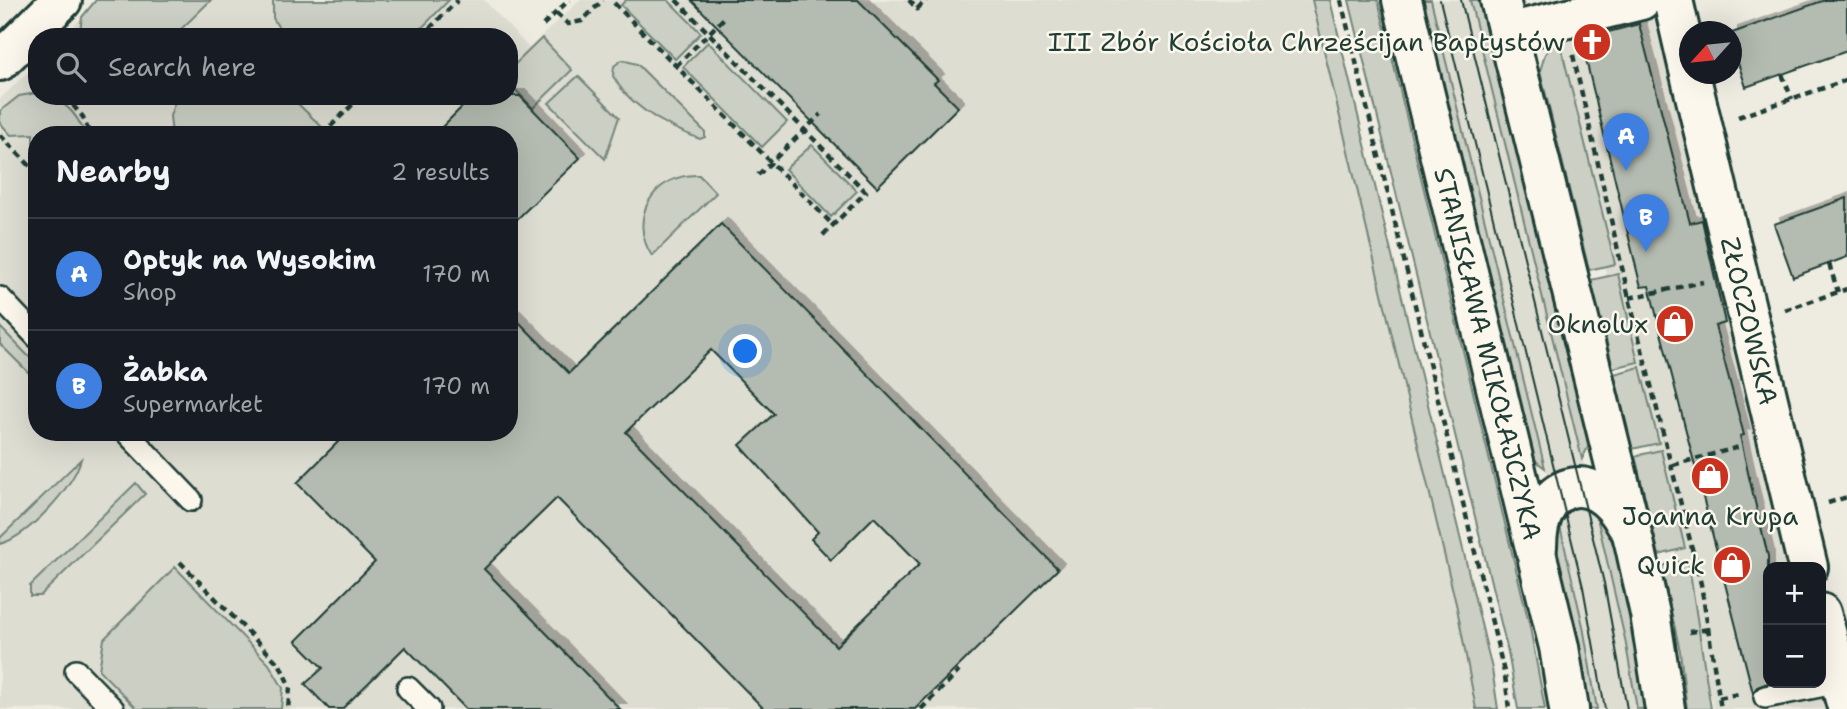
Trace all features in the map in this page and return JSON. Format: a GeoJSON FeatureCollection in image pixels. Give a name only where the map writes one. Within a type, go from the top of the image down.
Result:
{"type":"FeatureCollection","features":[{"type":"Feature","properties":{"kind":"street"},"geometry":{"type":"LineString","coordinates":[[34,28],[62,0]]}},
{"type":"Feature","properties":{"kind":"street","name":"STANISŁAWA MIKOŁAJCZYKA"},"geometry":{"type":"LineString","coordinates":[[1402,0],[1539,563],[1569,709]]}},
{"type":"Feature","properties":{"kind":"street"},"geometry":{"type":"LineString","coordinates":[[1641,0],[1563,18],[1504,16],[1650,614],[1665,709]]}},
{"type":"Feature","properties":{"kind":"street","name":"ZŁOCZOWSKA"},"geometry":{"type":"LineString","coordinates":[[1673,0],[1679,25]]}},
{"type":"Feature","properties":{"kind":"street"},"geometry":{"type":"LineString","coordinates":[[0,61],[28,33]]}},
{"type":"Feature","properties":{"kind":"street","name":"ZŁOCZOWSKA"},"geometry":{"type":"LineString","coordinates":[[1693,84],[1807,562]]}},
{"type":"Feature","properties":{"kind":"street"},"geometry":{"type":"LineString","coordinates":[[1539,563],[1537,535],[1547,505],[1560,492],[1573,488],[1595,489],[1611,500],[1634,546]]}},
{"type":"Feature","properties":{"kind":"street"},"geometry":{"type":"LineString","coordinates":[[1824,625],[1843,694]]}},
{"type":"Feature","properties":{"kind":"lane"},"geometry":{"type":"LineString","coordinates":[[0,298],[28,328]]}},
{"type":"Feature","properties":{"kind":"lane"},"geometry":{"type":"LineString","coordinates":[[135,441],[191,500]]}},
{"type":"Feature","properties":{"kind":"lane"},"geometry":{"type":"LineString","coordinates":[[76,671],[113,709]]}},
{"type":"Feature","properties":{"kind":"lane"},"geometry":{"type":"LineString","coordinates":[[408,688],[429,709]]}},
{"type":"Feature","properties":{"kind":"lane"},"geometry":{"type":"LineString","coordinates":[[1765,697],[1843,694]]}},
{"type":"Feature","properties":{"kind":"path"},"geometry":{"type":"LineString","coordinates":[[430,28],[458,0]]}},
{"type":"Feature","properties":{"kind":"path"},"geometry":{"type":"LineString","coordinates":[[543,25],[569,0]]}},
{"type":"Feature","properties":{"kind":"path"},"geometry":{"type":"LineString","coordinates":[[556,13],[568,24],[578,23],[603,0]]}},
{"type":"Feature","properties":{"kind":"path"},"geometry":{"type":"LineString","coordinates":[[676,0],[866,192],[820,238]]}},
{"type":"Feature","properties":{"kind":"path"},"geometry":{"type":"LineString","coordinates":[[909,0],[917,9],[926,0]]}},
{"type":"Feature","properties":{"kind":"path"},"geometry":{"type":"LineString","coordinates":[[1341,0],[1505,676],[1509,709]]}},
{"type":"Feature","properties":{"kind":"path"},"geometry":{"type":"LineString","coordinates":[[614,1],[833,225]]}},
{"type":"Feature","properties":{"kind":"path"},"geometry":{"type":"LineString","coordinates":[[676,66],[725,17]]}},
{"type":"Feature","properties":{"kind":"path"},"geometry":{"type":"LineString","coordinates":[[1563,18],[1629,298],[1673,465],[1709,629],[1721,709]]}},
{"type":"Feature","properties":{"kind":"path"},"geometry":{"type":"LineString","coordinates":[[1782,74],[1792,99]]}},
{"type":"Feature","properties":{"kind":"path"},"geometry":{"type":"LineString","coordinates":[[1732,119],[1847,80]]}},
{"type":"Feature","properties":{"kind":"path"},"geometry":{"type":"LineString","coordinates":[[73,105],[86,126]]}},
{"type":"Feature","properties":{"kind":"path"},"geometry":{"type":"LineString","coordinates":[[331,126],[352,105]]}},
{"type":"Feature","properties":{"kind":"path"},"geometry":{"type":"LineString","coordinates":[[758,175],[821,114]]}},
{"type":"Feature","properties":{"kind":"path"},"geometry":{"type":"LineString","coordinates":[[0,135],[28,164]]}},
{"type":"Feature","properties":{"kind":"path"},"geometry":{"type":"LineString","coordinates":[[1829,264],[1838,292]]}},
{"type":"Feature","properties":{"kind":"path"},"geometry":{"type":"LineString","coordinates":[[1629,298],[1738,274]]}},
{"type":"Feature","properties":{"kind":"path"},"geometry":{"type":"LineString","coordinates":[[1747,314],[1769,316],[1847,289]]}},
{"type":"Feature","properties":{"kind":"path"},"geometry":{"type":"LineString","coordinates":[[1673,465],[1777,437]]}},
{"type":"Feature","properties":{"kind":"path"},"geometry":{"type":"LineString","coordinates":[[180,562],[279,665],[290,687],[288,709]]}},
{"type":"Feature","properties":{"kind":"path"},"geometry":{"type":"LineString","coordinates":[[1687,633],[1709,629]]}},
{"type":"Feature","properties":{"kind":"path"},"geometry":{"type":"LineString","coordinates":[[921,709],[959,671]]}},
{"type":"Feature","properties":{"kind":"shaded area"},"geometry":{"type":"Polygon","coordinates":[[[96,0],[211,0],[182,28],[80,28],[82,17],[96,0]]]}},
{"type":"Feature","properties":{"kind":"shaded area"},"geometry":{"type":"Polygon","coordinates":[[[100,0],[484,0],[510,28],[72,28],[100,0]]]}},
{"type":"Feature","properties":{"kind":"shaded area"},"geometry":{"type":"Polygon","coordinates":[[[273,0],[449,0],[422,28],[279,28],[273,18],[273,0]]]}},
{"type":"Feature","properties":{"kind":"shaded area"},"geometry":{"type":"Polygon","coordinates":[[[580,0],[1312,0],[1457,608],[1476,709],[0,709],[0,99],[28,72],[28,105],[518,105],[518,36],[529,48],[580,0]]]}},
{"type":"Feature","properties":{"kind":"shaded area"},"geometry":{"type":"Polygon","coordinates":[[[626,0],[668,0],[701,33],[675,59],[621,5],[626,0]]]}},
{"type":"Feature","properties":{"kind":"shaded area"},"geometry":{"type":"Polygon","coordinates":[[[1312,0],[1330,0],[1492,669],[1498,709],[1476,709],[1457,608],[1312,0]]]}},
{"type":"Feature","properties":{"kind":"shaded area"},"geometry":{"type":"Polygon","coordinates":[[[1349,0],[1378,0],[1530,627],[1545,709],[1518,709],[1508,652],[1349,0]]]}},
{"type":"Feature","properties":{"kind":"shaded area"},"geometry":{"type":"Polygon","coordinates":[[[1421,0],[1431,0],[1545,468],[1537,462],[1530,449],[1421,0]]]}},
{"type":"Feature","properties":{"kind":"shaded area"},"geometry":{"type":"Polygon","coordinates":[[[1431,0],[1470,0],[1616,595],[1637,709],[1597,709],[1572,572],[1431,0]]]}},
{"type":"Feature","properties":{"kind":"shaded area"},"geometry":{"type":"Polygon","coordinates":[[[1470,0],[1479,0],[1587,438],[1588,447],[1582,459],[1470,0]]]}},
{"type":"Feature","properties":{"kind":"shaded area"},"geometry":{"type":"Polygon","coordinates":[[[1652,13],[1794,562],[1763,562],[1763,688],[1823,688],[1831,709],[1714,709],[1548,40],[1652,13]]]}},
{"type":"Feature","properties":{"kind":"shaded area"},"geometry":{"type":"Polygon","coordinates":[[[542,38],[572,70],[533,108],[518,92],[518,61],[542,38]]]}},
{"type":"Feature","properties":{"kind":"shaded area"},"geometry":{"type":"Polygon","coordinates":[[[1559,39],[1615,264],[1589,270],[1540,71],[1545,54],[1559,39]]]}},
{"type":"Feature","properties":{"kind":"shaded area"},"geometry":{"type":"Polygon","coordinates":[[[708,42],[787,122],[762,147],[683,67],[708,42]]]}},
{"type":"Feature","properties":{"kind":"shaded area"},"geometry":{"type":"Polygon","coordinates":[[[622,60],[637,64],[705,132],[705,137],[700,139],[675,129],[629,98],[613,76],[614,66],[622,60]]]}},
{"type":"Feature","properties":{"kind":"shaded area"},"geometry":{"type":"Polygon","coordinates":[[[578,76],[619,117],[605,159],[549,103],[578,76]]]}},
{"type":"Feature","properties":{"kind":"shaded area"},"geometry":{"type":"Polygon","coordinates":[[[28,94],[28,105],[65,105],[81,126],[28,126],[28,134],[11,135],[0,123],[0,111],[19,96],[28,94]]]}},
{"type":"Feature","properties":{"kind":"shaded area"},"geometry":{"type":"Polygon","coordinates":[[[174,105],[299,105],[321,126],[171,126],[170,116],[174,105]]]}},
{"type":"Feature","properties":{"kind":"shaded area"},"geometry":{"type":"Polygon","coordinates":[[[812,145],[857,191],[831,217],[785,169],[812,145]]]}},
{"type":"Feature","properties":{"kind":"shaded area"},"geometry":{"type":"Polygon","coordinates":[[[699,175],[716,193],[652,256],[642,227],[649,200],[669,181],[683,176],[699,175]]]}},
{"type":"Feature","properties":{"kind":"shaded area"},"geometry":{"type":"Polygon","coordinates":[[[1618,274],[1638,362],[1613,368],[1591,280],[1618,274]]]}},
{"type":"Feature","properties":{"kind":"shaded area"},"geometry":{"type":"Polygon","coordinates":[[[0,327],[28,356],[28,372],[0,344],[0,327]]]}},
{"type":"Feature","properties":{"kind":"shaded area"},"geometry":{"type":"Polygon","coordinates":[[[1640,367],[1659,443],[1632,449],[1614,374],[1640,367]]]}},
{"type":"Feature","properties":{"kind":"shaded area"},"geometry":{"type":"Polygon","coordinates":[[[1661,450],[1685,548],[1659,555],[1635,456],[1661,450]]]}},
{"type":"Feature","properties":{"kind":"shaded area"},"geometry":{"type":"Polygon","coordinates":[[[81,459],[69,483],[48,509],[24,531],[0,544],[0,538],[81,459]]]}},
{"type":"Feature","properties":{"kind":"shaded area"},"geometry":{"type":"Polygon","coordinates":[[[136,483],[145,494],[40,596],[30,596],[30,586],[136,483]]]}},
{"type":"Feature","properties":{"kind":"shaded area"},"geometry":{"type":"Polygon","coordinates":[[[1596,513],[1607,529],[1623,577],[1635,635],[1645,709],[1637,709],[1625,639],[1596,513]]]}},
{"type":"Feature","properties":{"kind":"shaded area"},"geometry":{"type":"Polygon","coordinates":[[[1559,522],[1583,626],[1597,709],[1588,709],[1581,662],[1553,540],[1559,522]]]}},
{"type":"Feature","properties":{"kind":"shaded area"},"geometry":{"type":"Polygon","coordinates":[[[1688,560],[1711,709],[1687,709],[1680,651],[1661,566],[1688,560]]]}},
{"type":"Feature","properties":{"kind":"shaded area"},"geometry":{"type":"Polygon","coordinates":[[[175,567],[269,664],[283,688],[281,709],[137,709],[99,670],[104,639],[175,567]]]}},
{"type":"Feature","properties":{"kind":"building"},"geometry":{"type":"Polygon","coordinates":[[[691,0],[858,0],[938,80],[934,83],[958,107],[877,187],[691,0]]]}},
{"type":"Feature","properties":{"kind":"building"},"geometry":{"type":"Polygon","coordinates":[[[1825,0],[1847,0],[1847,51],[1746,87],[1742,75],[1742,29],[1825,0]]]}},
{"type":"Feature","properties":{"kind":"building"},"geometry":{"type":"Polygon","coordinates":[[[1639,24],[1690,223],[1702,220],[1725,323],[1715,326],[1744,435],[1740,436],[1768,556],[1768,562],[1763,562],[1763,685],[1757,687],[1753,693],[1649,286],[1641,287],[1581,39],[1639,24]]]}},
{"type":"Feature","properties":{"kind":"building"},"geometry":{"type":"Polygon","coordinates":[[[520,96],[580,158],[518,218],[518,126],[443,126],[464,105],[518,105],[520,96]]]}},
{"type":"Feature","properties":{"kind":"building"},"geometry":{"type":"Polygon","coordinates":[[[1847,198],[1847,257],[1793,277],[1774,224],[1847,198]]]}},
{"type":"Feature","properties":{"kind":"building"},"geometry":{"type":"Polygon","coordinates":[[[721,224],[1058,569],[915,709],[764,709],[557,498],[484,569],[620,709],[466,709],[405,647],[342,709],[329,709],[305,684],[323,668],[296,641],[375,562],[297,483],[339,441],[518,441],[518,321],[569,373],[721,224]],[[711,350],[626,432],[836,646],[920,564],[874,517],[831,560],[811,539],[818,532],[740,445],[774,414],[711,350]]]}},
{"type":"Feature","properties":{"kind":"tram line"},"geometry":{"type":"LineString","coordinates":[[1440,0],[1583,587],[1605,709]]}},
{"type":"Feature","properties":{"kind":"tram line"},"geometry":{"type":"LineString","coordinates":[[1461,0],[1604,583],[1627,709]]}},
{"type":"Feature","properties":{"kind":"place","name":"III Zbór Kościoła Chrześcijan Baptystów"},"geometry":{"type":"Point","coordinates":[1592,42]}},
{"type":"Feature","properties":{"kind":"place","name":"Optyk na Wysokim"},"geometry":{"type":"Point","coordinates":[1626,171]}},
{"type":"Feature","properties":{"kind":"place","name":"Żabka"},"geometry":{"type":"Point","coordinates":[1646,252]}},
{"type":"Feature","properties":{"kind":"place","name":"Oknolux"},"geometry":{"type":"Point","coordinates":[1675,324]}},
{"type":"Feature","properties":{"kind":"place","name":"Joanna Krupa"},"geometry":{"type":"Point","coordinates":[1710,476]}},
{"type":"Feature","properties":{"kind":"place","name":"Quick"},"geometry":{"type":"Point","coordinates":[1732,565]}}]}
